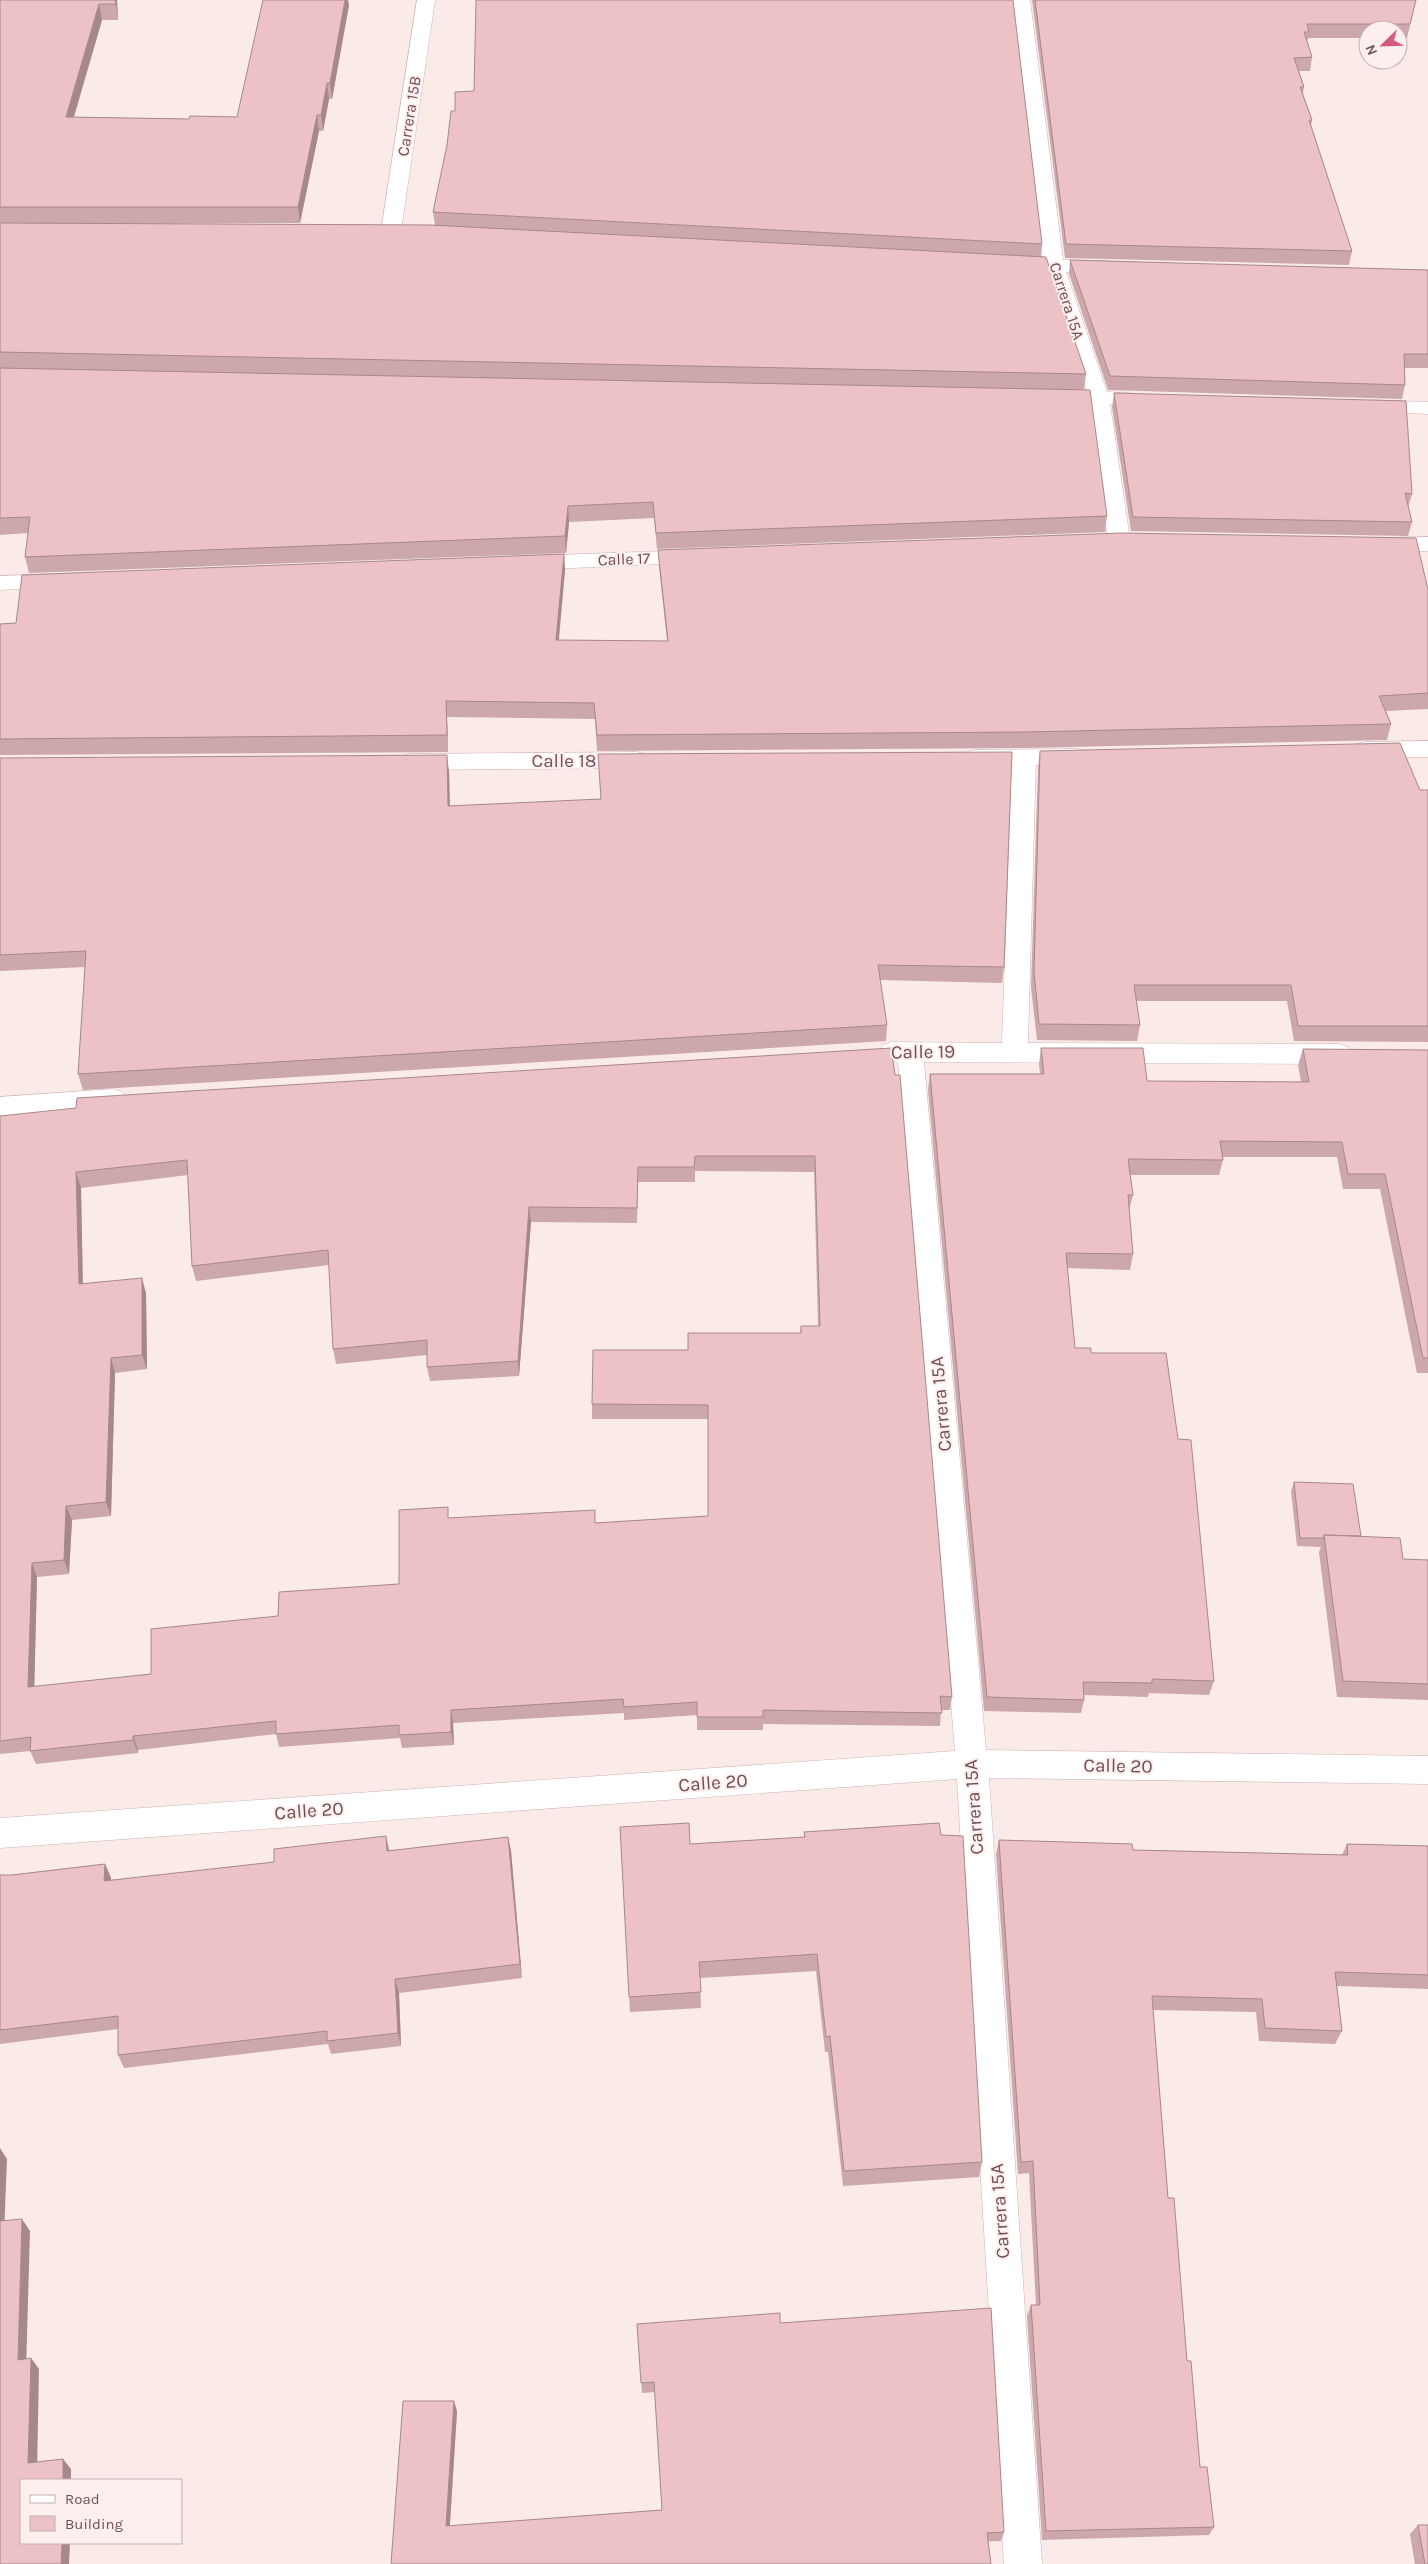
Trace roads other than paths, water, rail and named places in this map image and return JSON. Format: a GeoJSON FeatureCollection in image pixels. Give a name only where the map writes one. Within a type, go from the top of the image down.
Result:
{"type":"FeatureCollection","features":[{"type":"Feature","properties":{"kind":"street","name":"Carrera 15B"},"geometry":{"type":"LineString","coordinates":[[391,231],[426,0]]}},
{"type":"Feature","properties":{"kind":"street","name":"Carrera 15A"},"geometry":{"type":"LineString","coordinates":[[1021,0],[1054,266],[1099,398],[1119,541]]}},
{"type":"Feature","properties":{"kind":"street"},"geometry":{"type":"LineString","coordinates":[[371,231],[410,232]]}},
{"type":"Feature","properties":{"kind":"street"},"geometry":{"type":"LineString","coordinates":[[995,263],[1123,268]]}},
{"type":"Feature","properties":{"kind":"street"},"geometry":{"type":"LineString","coordinates":[[1039,396],[1169,400]]}},
{"type":"Feature","properties":{"kind":"street"},"geometry":{"type":"LineString","coordinates":[[1348,406],[1428,408]]}},
{"type":"Feature","properties":{"kind":"street"},"geometry":{"type":"LineString","coordinates":[[1362,545],[1428,544]]}},
{"type":"Feature","properties":{"kind":"street","name":"Calle 17"},"geometry":{"type":"LineString","coordinates":[[510,564],[719,556]]}},
{"type":"Feature","properties":{"kind":"street"},"geometry":{"type":"LineString","coordinates":[[0,584],[80,580]]}},
{"type":"Feature","properties":{"kind":"street"},"geometry":{"type":"LineString","coordinates":[[1339,751],[1428,749]]}},
{"type":"Feature","properties":{"kind":"street"},"geometry":{"type":"LineString","coordinates":[[954,758],[1103,756]]}},
{"type":"Feature","properties":{"kind":"street"},"geometry":{"type":"LineString","coordinates":[[1015,1052],[1024,758]]}},
{"type":"Feature","properties":{"kind":"street","name":"Calle 18"},"geometry":{"type":"LineString","coordinates":[[388,762],[656,760]]}},
{"type":"Feature","properties":{"kind":"street","name":"Carrera 15A"},"geometry":{"type":"LineString","coordinates":[[910,1051],[972,1764],[1023,2564]]}},
{"type":"Feature","properties":{"kind":"street","name":"Calle 19"},"geometry":{"type":"LineString","coordinates":[[871,1054],[910,1051],[1359,1054]]}},
{"type":"Feature","properties":{"kind":"street"},"geometry":{"type":"LineString","coordinates":[[0,1106],[140,1097]]}},
{"type":"Feature","properties":{"kind":"street","name":"Calle 20"},"geometry":{"type":"LineString","coordinates":[[0,1833],[972,1764],[1428,1770]]}}]}
